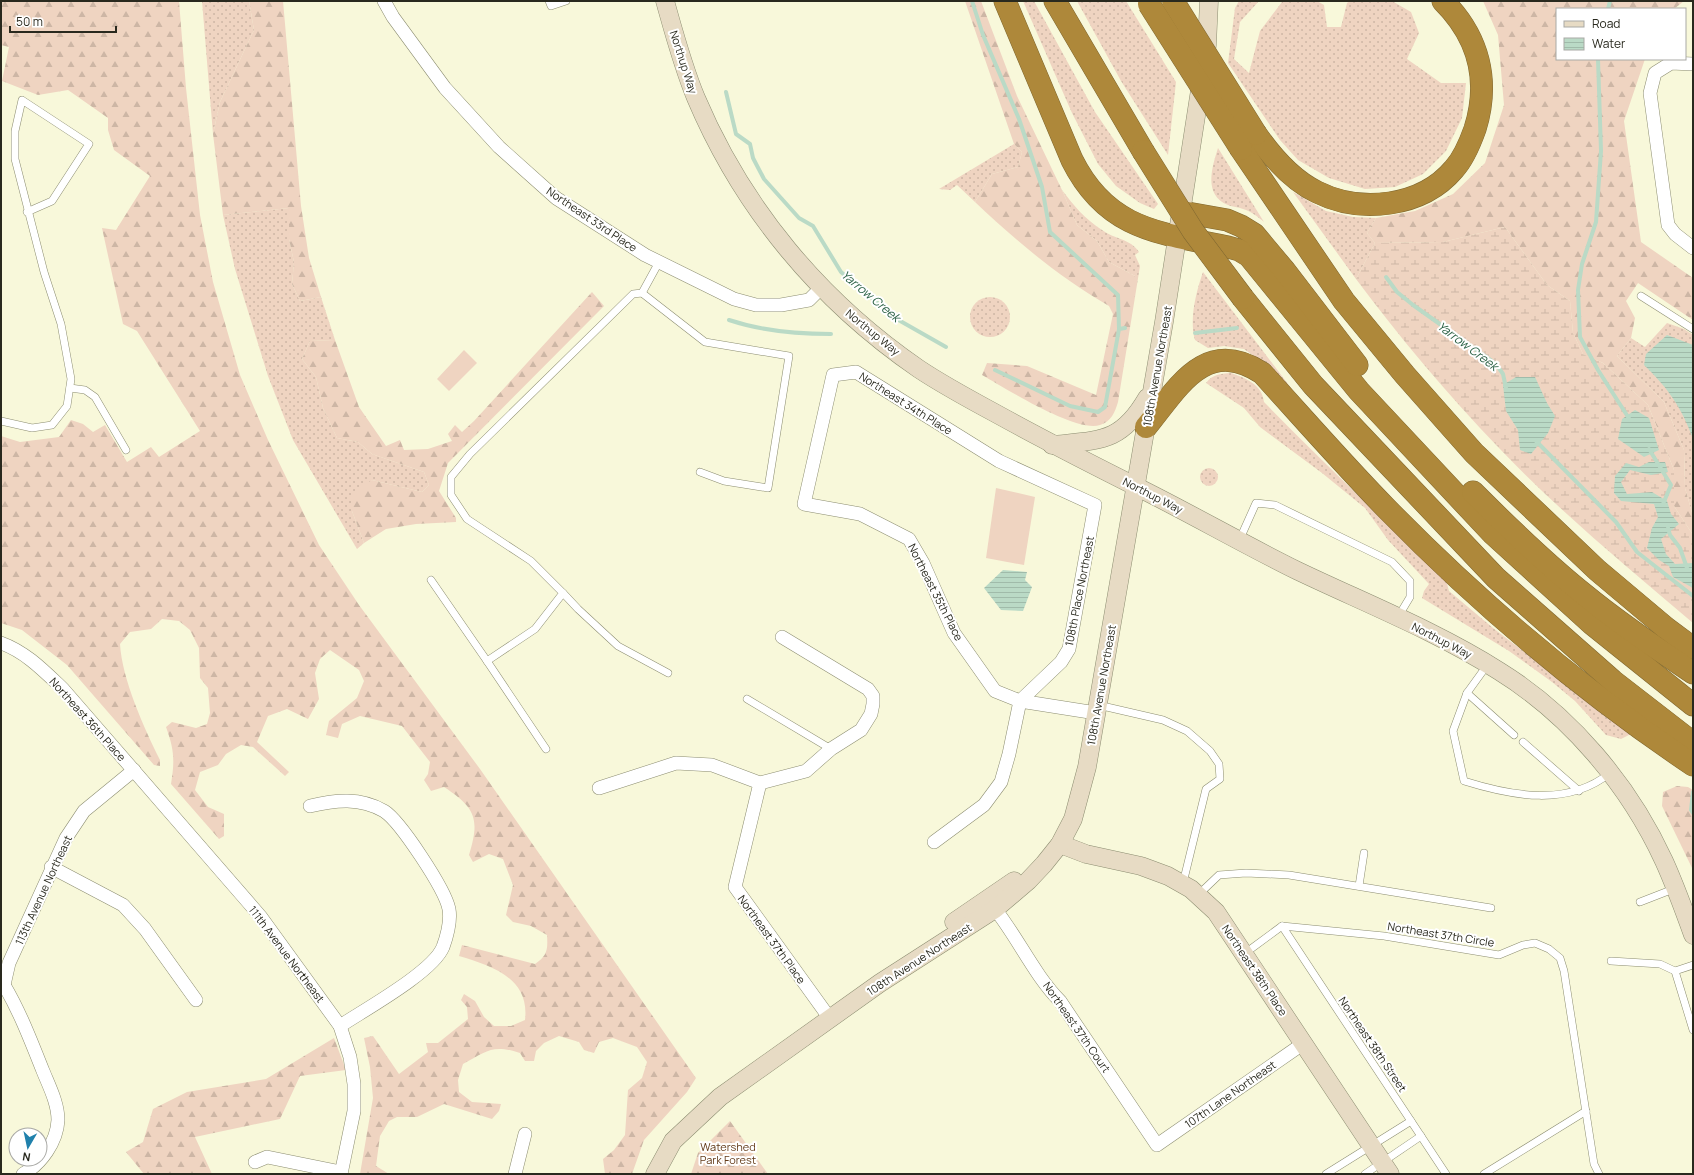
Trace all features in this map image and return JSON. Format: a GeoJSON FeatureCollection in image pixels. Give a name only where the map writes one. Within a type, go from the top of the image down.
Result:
{"type":"FeatureCollection","features":[{"type":"Feature","properties":{"kind":"highway"},"geometry":{"type":"LineString","coordinates":[[1005,1],[1064,143],[1079,174],[1087,186],[1109,208],[1129,222],[1151,231],[1239,250],[1249,256],[1359,391],[1492,533],[1592,624],[1693,705]]}},
{"type":"Feature","properties":{"kind":"highway"},"geometry":{"type":"LineString","coordinates":[[1055,1],[1142,151],[1193,231],[1243,298],[1313,385],[1496,578],[1613,681],[1693,744]]}},
{"type":"Feature","properties":{"kind":"highway"},"geometry":{"type":"LineString","coordinates":[[1173,1],[1248,142],[1344,302],[1405,375],[1474,453],[1597,570],[1666,628],[1693,648]]}},
{"type":"Feature","properties":{"kind":"highway"},"geometry":{"type":"LineString","coordinates":[[1148,3],[1248,142],[1317,192],[1348,202],[1377,206],[1406,201],[1432,188],[1454,169],[1470,145],[1479,117],[1483,85],[1478,58],[1467,33],[1452,10],[1443,1]]}},
{"type":"Feature","properties":{"kind":"highway"},"geometry":{"type":"LineString","coordinates":[[1182,212],[1227,220],[1254,234],[1285,271],[1341,345],[1392,407],[1463,483],[1537,554],[1586,596],[1637,635],[1693,673]]}},
{"type":"Feature","properties":{"kind":"highway"},"geometry":{"type":"LineString","coordinates":[[1146,427],[1188,375],[1199,367],[1211,362],[1225,360],[1238,361],[1251,365],[1262,373],[1387,508],[1470,588],[1580,683],[1693,765]]}},
{"type":"Feature","properties":{"kind":"main road","name":"Northup Way"},"geometry":{"type":"LineString","coordinates":[[665,1],[694,94],[712,135],[755,208],[781,244],[821,288],[873,334],[920,369],[1052,445],[1135,486],[1239,541],[1454,645],[1488,664],[1522,687],[1562,720],[1610,773],[1647,828],[1676,888],[1693,935]]}},
{"type":"Feature","properties":{"kind":"main road","name":"108th Avenue Northeast"},"geometry":{"type":"LineString","coordinates":[[655,1174],[673,1141],[720,1097],[831,1020],[880,983],[995,910],[1044,864],[1060,844],[1075,812],[1087,768],[1153,389],[1182,212],[1207,45],[1209,1]]}},
{"type":"Feature","properties":{"kind":"main road"},"geometry":{"type":"LineString","coordinates":[[1052,445],[1098,440],[1118,432],[1135,418],[1153,389]]}},
{"type":"Feature","properties":{"kind":"main road","name":"Northeast 38th Place"},"geometry":{"type":"LineString","coordinates":[[1060,844],[1086,854],[1156,871],[1183,884],[1198,895],[1216,912],[1386,1168]]}},
{"type":"Feature","properties":{"kind":"main road"},"geometry":{"type":"LineString","coordinates":[[880,983],[917,948],[998,890],[1044,864]]}},
{"type":"Feature","properties":{"kind":"street","name":"Northeast 33rd Place"},"geometry":{"type":"LineString","coordinates":[[384,1],[393,17],[445,88],[499,147],[556,198],[658,262],[734,299],[756,305],[782,305],[809,300],[821,288]]}},
{"type":"Feature","properties":{"kind":"street"},"geometry":{"type":"LineString","coordinates":[[1693,64],[1671,63],[1655,73],[1650,93],[1668,225],[1675,234],[1693,248]]}},
{"type":"Feature","properties":{"kind":"street","name":"Northeast 34th Place"},"geometry":{"type":"LineString","coordinates":[[804,504],[833,375],[856,372],[999,461],[1095,504]]}},
{"type":"Feature","properties":{"kind":"street","name":"Northeast 35th Place"},"geometry":{"type":"LineString","coordinates":[[804,504],[860,514],[909,539],[923,563],[954,632],[995,692],[1020,701],[1097,709]]}},
{"type":"Feature","properties":{"kind":"street","name":"108th Place Northeast"},"geometry":{"type":"LineString","coordinates":[[1020,701],[1061,662],[1069,649],[1095,504]]}},
{"type":"Feature","properties":{"kind":"street"},"geometry":{"type":"LineString","coordinates":[[599,788],[676,763],[712,765],[760,783],[806,771],[831,749],[861,730],[871,714],[873,704],[873,696],[868,689],[782,637]]}},
{"type":"Feature","properties":{"kind":"street","name":"Northeast 36th Place"},"geometry":{"type":"LineString","coordinates":[[1,642],[11,646],[30,658],[63,689],[134,770]]}},
{"type":"Feature","properties":{"kind":"street"},"geometry":{"type":"LineString","coordinates":[[934,842],[984,805],[1001,782],[1009,754],[1020,701]]}},
{"type":"Feature","properties":{"kind":"street","name":"113th Avenue Northeast"},"geometry":{"type":"LineString","coordinates":[[3,985],[9,963],[66,838],[84,812],[134,770]]}},
{"type":"Feature","properties":{"kind":"street","name":"111th Avenue Northeast"},"geometry":{"type":"LineString","coordinates":[[134,770],[261,917],[340,1026],[350,1057],[354,1084],[354,1111],[341,1173],[267,1157],[255,1162]]}},
{"type":"Feature","properties":{"kind":"street","name":"Northeast 37th Place"},"geometry":{"type":"LineString","coordinates":[[760,783],[735,887],[831,1020]]}},
{"type":"Feature","properties":{"kind":"street"},"geometry":{"type":"LineString","coordinates":[[310,806],[332,801],[352,800],[368,804],[385,812],[404,832],[417,851],[442,890],[449,909],[449,924],[442,949],[425,970],[340,1026]]}},
{"type":"Feature","properties":{"kind":"street"},"geometry":{"type":"LineString","coordinates":[[52,867],[123,905],[145,929],[196,1000]]}},
{"type":"Feature","properties":{"kind":"street","name":"Northeast 37th Court"},"geometry":{"type":"LineString","coordinates":[[995,910],[1007,925],[1050,990],[1060,1001],[1157,1145]]}},
{"type":"Feature","properties":{"kind":"street"},"geometry":{"type":"LineString","coordinates":[[3,985],[18,1008],[49,1086],[54,1100],[58,1120],[52,1140],[44,1157],[31,1170],[23,1174]]}},
{"type":"Feature","properties":{"kind":"street","name":"107th Lane Northeast"},"geometry":{"type":"LineString","coordinates":[[1157,1145],[1304,1043]]}},
{"type":"Feature","properties":{"kind":"street"},"geometry":{"type":"LineString","coordinates":[[515,1174],[525,1134]]}},
{"type":"Feature","properties":{"kind":"lane"},"geometry":{"type":"LineString","coordinates":[[549,1],[551,6],[566,1]]}},
{"type":"Feature","properties":{"kind":"lane"},"geometry":{"type":"LineString","coordinates":[[1,421],[32,428],[52,425],[67,406],[71,379],[61,324],[27,212],[15,159],[15,131],[22,100],[89,144],[52,201],[27,212]]}},
{"type":"Feature","properties":{"kind":"lane"},"geometry":{"type":"LineString","coordinates":[[642,293],[658,262]]}},
{"type":"Feature","properties":{"kind":"lane"},"geometry":{"type":"LineString","coordinates":[[668,673],[618,646],[578,609],[531,561],[467,519],[451,496],[451,477],[470,454],[633,294],[642,293],[705,342],[788,356],[768,488],[724,481],[700,472]]}},
{"type":"Feature","properties":{"kind":"lane"},"geometry":{"type":"LineString","coordinates":[[1641,296],[1693,329]]}},
{"type":"Feature","properties":{"kind":"lane"},"geometry":{"type":"LineString","coordinates":[[70,388],[85,390],[95,397],[126,450]]}},
{"type":"Feature","properties":{"kind":"lane"},"geometry":{"type":"LineString","coordinates":[[1239,541],[1256,503],[1275,505],[1385,558],[1392,562],[1410,581],[1410,597],[1398,618]]}},
{"type":"Feature","properties":{"kind":"lane"},"geometry":{"type":"LineString","coordinates":[[431,580],[546,749]]}},
{"type":"Feature","properties":{"kind":"lane"},"geometry":{"type":"LineString","coordinates":[[487,661],[535,629],[563,593]]}},
{"type":"Feature","properties":{"kind":"lane"},"geometry":{"type":"LineString","coordinates":[[1488,664],[1467,693],[1453,731],[1464,781],[1489,789],[1542,797],[1579,791],[1598,783],[1610,773]]}},
{"type":"Feature","properties":{"kind":"lane"},"geometry":{"type":"LineString","coordinates":[[1467,693],[1514,735]]}},
{"type":"Feature","properties":{"kind":"lane"},"geometry":{"type":"LineString","coordinates":[[747,699],[831,749]]}},
{"type":"Feature","properties":{"kind":"lane"},"geometry":{"type":"LineString","coordinates":[[1097,709],[1163,720],[1187,731],[1210,751],[1219,764],[1220,779],[1206,789],[1183,884]]}},
{"type":"Feature","properties":{"kind":"lane"},"geometry":{"type":"LineString","coordinates":[[1523,742],[1579,791]]}},
{"type":"Feature","properties":{"kind":"lane"},"geometry":{"type":"LineString","coordinates":[[1359,886],[1364,853]]}},
{"type":"Feature","properties":{"kind":"lane"},"geometry":{"type":"LineString","coordinates":[[1198,895],[1219,875],[1246,873],[1289,875],[1491,908]]}},
{"type":"Feature","properties":{"kind":"lane"},"geometry":{"type":"LineString","coordinates":[[1640,902],[1676,888]]}},
{"type":"Feature","properties":{"kind":"lane"},"geometry":{"type":"LineString","coordinates":[[1244,954],[1282,926]]}},
{"type":"Feature","properties":{"kind":"lane","name":"Northeast 37th Circle"},"geometry":{"type":"LineString","coordinates":[[1282,926],[1384,936],[1499,955],[1523,945],[1535,943],[1549,949],[1560,958],[1564,971],[1594,1164],[1599,1174]]}},
{"type":"Feature","properties":{"kind":"lane","name":"Northeast 38th Street"},"geometry":{"type":"LineString","coordinates":[[1282,926],[1446,1174]]}},
{"type":"Feature","properties":{"kind":"lane"},"geometry":{"type":"LineString","coordinates":[[1611,961],[1660,964],[1675,970],[1693,965]]}},
{"type":"Feature","properties":{"kind":"lane"},"geometry":{"type":"LineString","coordinates":[[1675,970],[1693,1030]]}},
{"type":"Feature","properties":{"kind":"lane"},"geometry":{"type":"LineString","coordinates":[[1484,1174],[1586,1111]]}},
{"type":"Feature","properties":{"kind":"lane"},"geometry":{"type":"LineString","coordinates":[[1326,1173],[1411,1121]]}},
{"type":"Feature","properties":{"kind":"lane"},"geometry":{"type":"LineString","coordinates":[[1365,1174],[1386,1168],[1421,1136]]}},
{"type":"Feature","properties":{"kind":"green space"},"geometry":{"type":"Polygon","coordinates":[[[1,1],[179,1],[186,88],[200,215],[213,282],[240,375],[268,440],[319,545],[359,605],[480,769],[696,1078],[687,1092],[644,1140],[632,1174],[605,1174],[603,1159],[614,1150],[625,1135],[628,1090],[642,1078],[647,1062],[637,1047],[613,1038],[599,1042],[594,1053],[584,1050],[579,1042],[559,1036],[544,1043],[536,1051],[534,1061],[525,1061],[520,1053],[510,1050],[496,1049],[484,1052],[463,1064],[458,1080],[459,1092],[472,1102],[501,1104],[499,1111],[492,1119],[444,1104],[417,1117],[397,1117],[389,1121],[380,1136],[376,1166],[389,1174],[360,1174],[373,1098],[370,1067],[364,1038],[373,1036],[399,1074],[428,1052],[426,1043],[438,1043],[468,1019],[467,1007],[461,1000],[464,994],[475,1001],[484,1017],[494,1026],[511,1026],[525,1020],[525,1006],[521,994],[515,984],[506,976],[484,964],[459,956],[462,945],[535,964],[546,952],[547,935],[531,926],[513,922],[506,915],[513,885],[503,859],[489,854],[473,862],[469,855],[474,832],[473,815],[463,801],[444,787],[431,791],[424,780],[428,774],[430,762],[402,726],[360,716],[342,724],[338,738],[326,735],[329,721],[357,698],[364,681],[359,670],[330,650],[320,659],[315,673],[319,699],[308,719],[287,709],[268,716],[257,742],[289,772],[285,776],[253,747],[241,745],[226,754],[218,765],[200,772],[195,790],[208,807],[224,814],[224,836],[219,839],[171,784],[173,755],[171,742],[166,727],[172,722],[196,728],[207,724],[210,713],[208,688],[200,678],[199,648],[190,630],[179,621],[162,619],[151,629],[130,632],[120,644],[129,688],[147,733],[160,760],[160,766],[154,765],[67,665],[22,630],[1,623],[1,436],[20,442],[59,437],[71,420],[83,424],[93,432],[105,425],[127,462],[151,447],[159,457],[200,431],[137,331],[123,324],[102,228],[116,230],[150,176],[114,150],[108,130],[108,118],[68,90],[38,95],[2,81],[9,47],[1,45],[1,1]]]}},
{"type":"Feature","properties":{"kind":"green space"},"geometry":{"type":"Polygon","coordinates":[[[202,1],[249,1],[254,30],[220,102],[213,134],[202,1]]]}},
{"type":"Feature","properties":{"kind":"green space"},"geometry":{"type":"Polygon","coordinates":[[[249,1],[283,1],[301,206],[309,258],[321,297],[300,301],[292,284],[294,262],[289,239],[289,208],[223,215],[213,134],[220,102],[254,30],[249,1]]]}},
{"type":"Feature","properties":{"kind":"green space"},"geometry":{"type":"Polygon","coordinates":[[[965,1],[981,1],[1017,96],[1077,225],[1097,241],[1109,262],[1135,276],[1135,297],[1118,402],[1114,413],[1104,424],[1089,426],[1058,416],[1023,399],[982,375],[987,363],[1027,366],[1096,395],[1113,314],[1109,306],[1055,271],[1006,231],[975,202],[992,174],[1018,167],[1022,152],[1014,144],[965,1]]]}},
{"type":"Feature","properties":{"kind":"green space"},"geometry":{"type":"Polygon","coordinates":[[[1023,1],[1034,1],[1095,112],[1158,204],[1154,209],[1140,203],[1116,186],[1098,164],[1072,113],[1023,1]]]}},
{"type":"Feature","properties":{"kind":"green space"},"geometry":{"type":"Polygon","coordinates":[[[1077,1],[1126,1],[1176,82],[1168,155],[1121,81],[1077,1]]]}},
{"type":"Feature","properties":{"kind":"green space"},"geometry":{"type":"Polygon","coordinates":[[[1239,1],[1259,1],[1240,22],[1234,59],[1249,73],[1260,31],[1282,2],[1317,1],[1324,5],[1327,27],[1341,27],[1347,3],[1350,1],[1392,1],[1411,12],[1419,33],[1407,59],[1441,83],[1466,83],[1462,118],[1446,151],[1423,174],[1395,187],[1365,189],[1329,178],[1298,160],[1280,140],[1228,63],[1235,8],[1239,1]]]}},
{"type":"Feature","properties":{"kind":"green space"},"geometry":{"type":"Polygon","coordinates":[[[1483,1],[1684,1],[1675,8],[1556,8],[1556,60],[1645,60],[1624,121],[1641,242],[1693,278],[1693,320],[1638,283],[1626,301],[1635,318],[1631,338],[1617,356],[1664,402],[1684,450],[1685,488],[1693,516],[1693,535],[1674,506],[1674,470],[1648,405],[1603,363],[1583,354],[1573,333],[1570,301],[1547,285],[1505,227],[1443,242],[1375,243],[1367,233],[1376,218],[1415,211],[1453,194],[1485,163],[1504,105],[1498,35],[1483,1]]]}},
{"type":"Feature","properties":{"kind":"green space"},"geometry":{"type":"Polygon","coordinates":[[[1014,144],[1022,152],[1018,167],[992,174],[975,202],[957,185],[950,190],[939,189],[1014,144]]]}},
{"type":"Feature","properties":{"kind":"green space"},"geometry":{"type":"Polygon","coordinates":[[[1218,148],[1264,222],[1249,211],[1228,205],[1215,195],[1211,180],[1218,148]]]}},
{"type":"Feature","properties":{"kind":"green space"},"geometry":{"type":"Polygon","coordinates":[[[1062,190],[1075,207],[1096,226],[1107,233],[1132,244],[1139,252],[1135,255],[1140,266],[1135,297],[1135,276],[1109,262],[1097,241],[1077,225],[1062,190]]]}},
{"type":"Feature","properties":{"kind":"green space"},"geometry":{"type":"Polygon","coordinates":[[[1293,192],[1326,211],[1353,217],[1376,218],[1367,233],[1375,243],[1356,279],[1293,192]]]}},
{"type":"Feature","properties":{"kind":"green space"},"geometry":{"type":"Polygon","coordinates":[[[289,208],[289,239],[294,262],[292,284],[300,301],[321,297],[335,340],[310,341],[302,359],[316,377],[323,408],[337,438],[358,442],[372,454],[424,472],[429,485],[422,492],[372,480],[352,511],[364,543],[357,549],[293,440],[268,376],[235,269],[223,215],[289,208]]]}},
{"type":"Feature","properties":{"kind":"green space"},"geometry":{"type":"Polygon","coordinates":[[[1505,227],[1547,285],[1570,301],[1573,333],[1583,354],[1603,363],[1648,405],[1674,470],[1674,506],[1693,535],[1693,623],[1618,560],[1569,516],[1499,448],[1461,408],[1425,366],[1356,279],[1375,243],[1443,242],[1505,227]]]}},
{"type":"Feature","properties":{"kind":"green space"},"geometry":{"type":"Polygon","coordinates":[[[1203,272],[1294,392],[1275,371],[1244,349],[1224,346],[1208,348],[1195,340],[1193,332],[1194,306],[1203,272]]]}},
{"type":"Feature","properties":{"kind":"green space"},"geometry":{"type":"Polygon","coordinates":[[[592,292],[604,306],[448,463],[439,491],[456,518],[456,522],[416,524],[386,529],[364,543],[352,511],[352,493],[372,480],[422,492],[429,485],[424,472],[372,454],[358,442],[337,438],[323,408],[316,377],[302,359],[310,341],[335,340],[359,407],[386,446],[400,440],[404,450],[428,449],[452,441],[448,434],[455,425],[462,432],[474,421],[592,292]]]}},
{"type":"Feature","properties":{"kind":"green space"},"geometry":{"type":"Polygon","coordinates":[[[994,297],[1001,300],[1007,306],[1010,317],[1009,325],[1001,334],[994,337],[986,337],[979,334],[971,325],[970,313],[973,306],[982,298],[994,297]]]}},
{"type":"Feature","properties":{"kind":"green space"},"geometry":{"type":"Polygon","coordinates":[[[1667,323],[1684,329],[1693,335],[1693,516],[1685,488],[1684,450],[1664,402],[1617,356],[1631,338],[1645,347],[1667,323]]]}},
{"type":"Feature","properties":{"kind":"green space"},"geometry":{"type":"Polygon","coordinates":[[[464,350],[477,363],[449,391],[437,379],[464,350]]]}},
{"type":"Feature","properties":{"kind":"green space"},"geometry":{"type":"Polygon","coordinates":[[[1231,373],[1242,377],[1256,386],[1263,396],[1264,402],[1286,425],[1446,580],[1449,591],[1493,628],[1631,734],[1621,739],[1606,735],[1575,701],[1552,682],[1509,651],[1422,598],[1424,591],[1429,584],[1388,540],[1365,508],[1322,473],[1260,427],[1244,408],[1206,383],[1214,376],[1231,373]]]}},
{"type":"Feature","properties":{"kind":"green space"},"geometry":{"type":"Polygon","coordinates":[[[1209,468],[1213,469],[1217,473],[1217,481],[1213,485],[1209,486],[1205,485],[1201,481],[1200,477],[1201,473],[1205,469],[1209,468]]]}},
{"type":"Feature","properties":{"kind":"green space"},"geometry":{"type":"Polygon","coordinates":[[[996,488],[1035,497],[1024,565],[986,558],[996,488]]]}},
{"type":"Feature","properties":{"kind":"green space"},"geometry":{"type":"Polygon","coordinates":[[[1677,786],[1688,787],[1693,790],[1693,870],[1662,806],[1663,792],[1677,786]]]}},
{"type":"Feature","properties":{"kind":"green space"},"geometry":{"type":"Polygon","coordinates":[[[334,1038],[346,1070],[300,1076],[280,1119],[195,1137],[212,1174],[144,1174],[126,1152],[143,1142],[153,1109],[187,1092],[266,1079],[334,1038]]]}},
{"type":"Feature","properties":{"kind":"green space","name":"Watershed Park Forest"},"geometry":{"type":"Polygon","coordinates":[[[730,1121],[768,1174],[691,1174],[698,1153],[730,1121]]]}},
{"type":"Feature","properties":{"kind":"water"},"geometry":{"type":"Polygon","coordinates":[[[1667,335],[1693,345],[1693,439],[1679,408],[1667,390],[1644,365],[1646,354],[1667,335]]]}},
{"type":"Feature","properties":{"kind":"water"},"geometry":{"type":"Polygon","coordinates":[[[1516,377],[1535,377],[1555,416],[1548,433],[1531,454],[1520,450],[1518,430],[1506,411],[1503,385],[1516,377]]]}},
{"type":"Feature","properties":{"kind":"water"},"geometry":{"type":"Polygon","coordinates":[[[1635,410],[1649,418],[1659,450],[1644,457],[1618,439],[1622,419],[1635,410]]]}},
{"type":"Feature","properties":{"kind":"water"},"geometry":{"type":"Polygon","coordinates":[[[1649,462],[1665,462],[1668,472],[1651,475],[1630,470],[1621,482],[1627,494],[1652,492],[1667,501],[1671,514],[1679,524],[1661,539],[1666,554],[1675,564],[1693,563],[1693,588],[1673,577],[1669,566],[1659,560],[1647,548],[1652,528],[1658,517],[1654,504],[1621,501],[1614,493],[1615,476],[1626,463],[1639,467],[1649,462]]]}},
{"type":"Feature","properties":{"kind":"water"},"geometry":{"type":"Polygon","coordinates":[[[1003,570],[1027,572],[1025,580],[1032,587],[1023,611],[1001,610],[984,588],[1003,570]]]}},
{"type":"Feature","properties":{"kind":"waterway"},"geometry":{"type":"LineString","coordinates":[[972,1],[983,35],[1019,119],[1042,187],[1050,232],[1118,295],[1119,329]]}},
{"type":"Feature","properties":{"kind":"waterway"},"geometry":{"type":"LineString","coordinates":[[1608,8],[1610,1]]}},
{"type":"Feature","properties":{"kind":"waterway"},"geometry":{"type":"LineString","coordinates":[[1598,60],[1601,151],[1596,222],[1582,264],[1578,290],[1580,337],[1598,370],[1630,420]]}},
{"type":"Feature","properties":{"kind":"waterway","name":"Yarrow Creek"},"geometry":{"type":"LineString","coordinates":[[726,92],[736,134],[750,144],[753,158],[764,179],[799,218],[813,226],[841,272],[895,318],[946,347]]}},
{"type":"Feature","properties":{"kind":"waterway","name":"Yarrow Creek"},"geometry":{"type":"LineString","coordinates":[[1386,277],[1397,292],[1413,305],[1496,364],[1503,374],[1506,388]]}},
{"type":"Feature","properties":{"kind":"waterway"},"geometry":{"type":"LineString","coordinates":[[729,320],[754,327],[779,331],[831,334]]}},
{"type":"Feature","properties":{"kind":"waterway","name":"Yarrow Creek"},"geometry":{"type":"LineString","coordinates":[[995,370],[1070,406],[1098,412],[1105,407],[1119,329],[1125,328]]}},
{"type":"Feature","properties":{"kind":"waterway","name":"Yarrow Creek"},"geometry":{"type":"LineString","coordinates":[[1195,333],[1237,328]]}},
{"type":"Feature","properties":{"kind":"waterway"},"geometry":{"type":"LineString","coordinates":[[1536,441],[1616,522],[1637,552],[1693,596]]}},
{"type":"Feature","properties":{"kind":"waterway"},"geometry":{"type":"LineString","coordinates":[[1649,449],[1671,485],[1663,504]]}},
{"type":"Feature","properties":{"kind":"waterway"},"geometry":{"type":"LineString","coordinates":[[1668,528],[1670,535],[1680,548],[1687,568]]}},
{"type":"Feature","properties":{"kind":"waterway","name":"Yarrow Creek"},"geometry":{"type":"LineString","coordinates":[[1693,792],[1691,810],[1693,813]]}}]}
